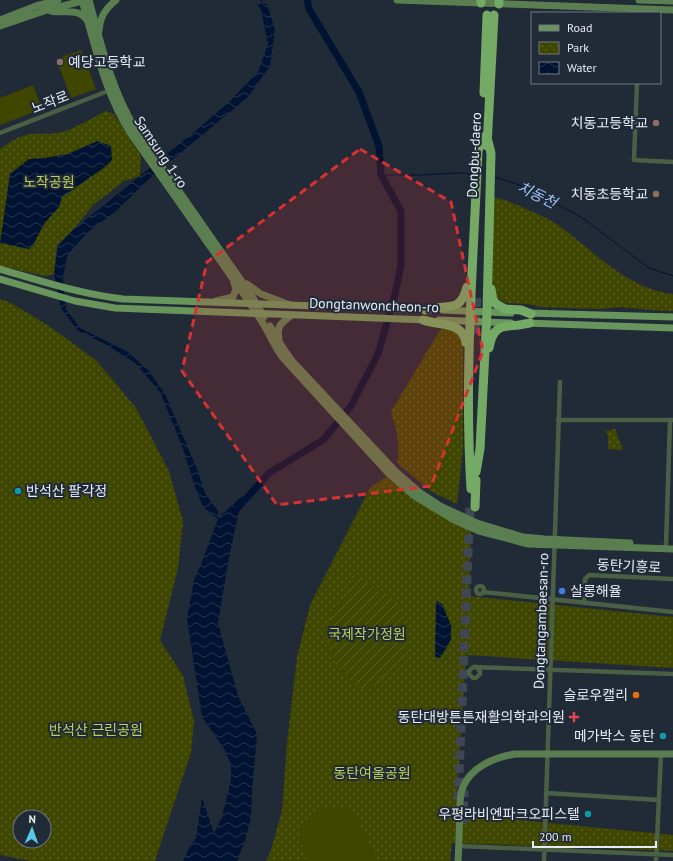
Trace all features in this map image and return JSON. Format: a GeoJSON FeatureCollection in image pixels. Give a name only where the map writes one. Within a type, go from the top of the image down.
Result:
{"type":"FeatureCollection","features":[{"type":"Feature","properties":{"kind":"highway","name":"Dongbu-daero"},"geometry":{"type":"LineString","coordinates":[[480,295],[490,15]]}},
{"type":"Feature","properties":{"kind":"highway"},"geometry":{"type":"LineString","coordinates":[[483,194],[488,278],[487,312],[480,449],[472,506],[468,437],[468,365],[472,279],[483,194]]}},
{"type":"Feature","properties":{"kind":"highway"},"geometry":{"type":"LineString","coordinates":[[488,278],[491,284],[491,293],[496,304],[505,309],[521,310],[531,314]]}},
{"type":"Feature","properties":{"kind":"highway"},"geometry":{"type":"LineString","coordinates":[[425,310],[434,307],[451,307],[461,302],[465,297],[469,283],[472,279]]}},
{"type":"Feature","properties":{"kind":"highway"},"geometry":{"type":"LineString","coordinates":[[423,320],[452,326],[461,331],[466,338],[468,365]]}},
{"type":"Feature","properties":{"kind":"highway"},"geometry":{"type":"LineString","coordinates":[[484,367],[491,338],[498,329],[507,326],[520,326],[530,323]]}},
{"type":"Feature","properties":{"kind":"highway"},"geometry":{"type":"LineString","coordinates":[[470,489],[478,333],[476,472]]}},
{"type":"Feature","properties":{"kind":"main road","name":"Dongtanwoncheon-ro"},"geometry":{"type":"LineString","coordinates":[[0,269],[97,296],[123,299],[531,314],[673,317]]}},
{"type":"Feature","properties":{"kind":"main road","name":"Dongtanwoncheon-ro"},"geometry":{"type":"LineString","coordinates":[[0,279],[75,301],[115,308],[673,328]]}},
{"type":"Feature","properties":{"kind":"street"},"geometry":{"type":"LineString","coordinates":[[0,20],[47,4],[85,0]]}},
{"type":"Feature","properties":{"kind":"street","name":"Samsung 1-ro"},"geometry":{"type":"LineString","coordinates":[[85,0],[98,33],[114,85],[124,109],[149,154]]}},
{"type":"Feature","properties":{"kind":"street","name":"Samsung 1-ro"},"geometry":{"type":"LineString","coordinates":[[85,0],[90,28],[108,91],[126,126],[149,154],[259,313]]}},
{"type":"Feature","properties":{"kind":"street"},"geometry":{"type":"LineString","coordinates":[[98,33],[104,12],[116,0]]}},
{"type":"Feature","properties":{"kind":"street"},"geometry":{"type":"LineString","coordinates":[[397,0],[499,2],[639,11],[673,10]]}},
{"type":"Feature","properties":{"kind":"street"},"geometry":{"type":"LineString","coordinates":[[639,0],[673,1]]}},
{"type":"Feature","properties":{"kind":"street"},"geometry":{"type":"LineString","coordinates":[[47,4],[54,11],[72,11],[80,14],[86,18],[90,28]]}},
{"type":"Feature","properties":{"kind":"street"},"geometry":{"type":"LineString","coordinates":[[0,26],[47,4]]}},
{"type":"Feature","properties":{"kind":"street"},"geometry":{"type":"LineString","coordinates":[[637,84],[634,160],[673,162]]}},
{"type":"Feature","properties":{"kind":"street","name":"노작로"},"geometry":{"type":"LineString","coordinates":[[0,134],[108,91]]}},
{"type":"Feature","properties":{"kind":"street"},"geometry":{"type":"LineString","coordinates":[[211,302],[233,297],[236,290],[233,274]]}},
{"type":"Feature","properties":{"kind":"street"},"geometry":{"type":"LineString","coordinates":[[233,274],[254,290],[290,305]]}},
{"type":"Feature","properties":{"kind":"street"},"geometry":{"type":"LineString","coordinates":[[259,313],[302,376]]}},
{"type":"Feature","properties":{"kind":"street"},"geometry":{"type":"LineString","coordinates":[[259,313],[277,349],[371,450],[414,488],[440,506],[487,527],[510,534],[554,543],[671,546],[672,420],[558,420]]}},
{"type":"Feature","properties":{"kind":"street"},"geometry":{"type":"LineString","coordinates":[[283,348],[278,331],[282,322],[292,315]]}},
{"type":"Feature","properties":{"kind":"street","name":"Dongtangambaesan-ro"},"geometry":{"type":"LineString","coordinates":[[544,861],[560,382]]}},
{"type":"Feature","properties":{"kind":"street","name":"동탄기흥로"},"geometry":{"type":"LineString","coordinates":[[584,603],[585,579],[589,575],[673,580]]}},
{"type":"Feature","properties":{"kind":"street"},"geometry":{"type":"LineString","coordinates":[[483,592],[673,612]]}},
{"type":"Feature","properties":{"kind":"street"},"geometry":{"type":"LineString","coordinates":[[480,671],[480,674],[476,678],[470,676],[470,668],[476,667],[673,674]]}},
{"type":"Feature","properties":{"kind":"street"},"geometry":{"type":"LineString","coordinates":[[476,667],[480,671]]}},
{"type":"Feature","properties":{"kind":"street"},"geometry":{"type":"LineString","coordinates":[[480,671],[494,668]]}},
{"type":"Feature","properties":{"kind":"street"},"geometry":{"type":"LineString","coordinates":[[458,861],[461,795],[463,787],[470,776],[486,763],[504,756],[547,754],[673,754]]}},
{"type":"Feature","properties":{"kind":"street"},"geometry":{"type":"LineString","coordinates":[[656,861],[661,754]]}},
{"type":"Feature","properties":{"kind":"street"},"geometry":{"type":"LineString","coordinates":[[546,793],[659,800]]}},
{"type":"Feature","properties":{"kind":"street"},"geometry":{"type":"LineString","coordinates":[[458,846],[673,855]]}},
{"type":"Feature","properties":{"kind":"highlighted area"},"geometry":{"type":"Polygon","coordinates":[[[360,149],[451,202],[483,351],[431,486],[277,505],[182,371],[207,262],[360,149]]]}},
{"type":"Feature","properties":{"kind":"green space"},"geometry":{"type":"Polygon","coordinates":[[[81,50],[96,89],[71,98],[56,59],[81,50]]]}},
{"type":"Feature","properties":{"kind":"green space"},"geometry":{"type":"Polygon","coordinates":[[[33,85],[42,109],[0,125],[0,98],[33,85]]]}},
{"type":"Feature","properties":{"kind":"green space","name":"노작공원"},"geometry":{"type":"Polygon","coordinates":[[[106,111],[114,114],[141,156],[140,176],[124,181],[93,205],[72,231],[57,245],[54,274],[45,276],[0,266],[0,149],[22,136],[66,131],[106,111]]]}},
{"type":"Feature","properties":{"kind":"green space"},"geometry":{"type":"Polygon","coordinates":[[[494,197],[527,209],[558,225],[626,277],[656,291],[673,294],[673,311],[620,307],[601,309],[541,307],[528,304],[506,303],[500,300],[494,293],[491,277],[494,197]]]}},
{"type":"Feature","properties":{"kind":"green space","name":"반석산 근린공원"},"geometry":{"type":"Polygon","coordinates":[[[0,299],[11,303],[52,328],[97,361],[136,408],[169,471],[183,521],[178,568],[160,640],[183,676],[194,721],[191,753],[155,861],[30,861],[0,855],[0,299]]]}},
{"type":"Feature","properties":{"kind":"green space"},"geometry":{"type":"Polygon","coordinates":[[[447,329],[458,335],[463,346],[463,449],[457,504],[432,492],[397,463],[398,443],[391,412],[440,330],[447,329]]]}},
{"type":"Feature","properties":{"kind":"green space"},"geometry":{"type":"Polygon","coordinates":[[[615,429],[623,450],[608,449],[608,437],[606,431],[615,429]]]}},
{"type":"Feature","properties":{"kind":"green space","name":"동탄여울공원"},"geometry":{"type":"Polygon","coordinates":[[[386,477],[416,500],[471,532],[469,596],[673,617],[673,668],[466,655],[456,814],[673,835],[673,851],[452,843],[450,861],[266,861],[270,853],[282,811],[287,743],[297,657],[310,605],[370,488],[386,477]]]}},
{"type":"Feature","properties":{"kind":"green space","name":"국제작가정원"},"geometry":{"type":"Polygon","coordinates":[[[352,573],[401,604],[410,654],[368,691],[355,685],[343,674],[327,643],[325,629],[351,582],[352,573]]]}},
{"type":"Feature","properties":{"kind":"green space"},"geometry":{"type":"Polygon","coordinates":[[[328,807],[344,808],[354,815],[361,826],[377,861],[307,861],[300,841],[301,829],[306,820],[314,811],[328,807]]]}},
{"type":"Feature","properties":{"kind":"water"},"geometry":{"type":"Polygon","coordinates":[[[256,3],[267,4],[275,30],[270,66],[248,97],[149,179],[116,211],[88,232],[68,254],[63,279],[66,309],[80,328],[128,352],[149,371],[165,394],[197,469],[205,493],[218,511],[218,518],[242,496],[228,563],[218,623],[238,696],[257,734],[251,817],[246,837],[237,861],[183,861],[190,846],[196,838],[202,798],[214,833],[222,817],[231,780],[231,765],[225,750],[202,717],[187,619],[194,580],[218,519],[203,507],[183,449],[160,392],[135,363],[107,345],[78,331],[61,308],[54,274],[58,246],[72,231],[199,128],[230,101],[258,72],[268,44],[261,10],[256,3]]]}},
{"type":"Feature","properties":{"kind":"water"},"geometry":{"type":"Polygon","coordinates":[[[97,141],[111,146],[112,160],[105,167],[62,197],[59,207],[44,224],[33,245],[29,249],[0,243],[10,174],[29,159],[68,154],[97,141]]]}},
{"type":"Feature","properties":{"kind":"water"},"geometry":{"type":"Polygon","coordinates":[[[436,601],[442,604],[451,625],[451,640],[440,658],[435,657],[436,601]]]}},
{"type":"Feature","properties":{"kind":"waterway"},"geometry":{"type":"LineString","coordinates":[[261,0],[263,4]]}},
{"type":"Feature","properties":{"kind":"waterway"},"geometry":{"type":"LineString","coordinates":[[235,511],[269,473],[323,440],[351,406],[378,354],[395,294],[401,265],[401,211],[381,175],[379,146],[359,92],[309,9],[307,0]]}},
{"type":"Feature","properties":{"kind":"waterway","name":"치동천"},"geometry":{"type":"LineString","coordinates":[[381,175],[472,174]]}},
{"type":"Feature","properties":{"kind":"waterway","name":"치동천"},"geometry":{"type":"LineString","coordinates":[[495,177],[526,187],[584,219],[649,268],[673,276]]}},
{"type":"Feature","properties":{"kind":"tunnel"},"geometry":{"type":"LineString","coordinates":[[475,334],[477,294]]}},
{"type":"Feature","properties":{"kind":"tunnel"},"geometry":{"type":"LineString","coordinates":[[458,800],[470,505]]}},
{"type":"Feature","properties":{"kind":"tunnel"},"geometry":{"type":"LineString","coordinates":[[463,824],[464,790]]}},
{"type":"Feature","properties":{"kind":"place","name":"예당고등학교"},"geometry":{"type":"Point","coordinates":[60,62]}},
{"type":"Feature","properties":{"kind":"place","name":"치동고등학교"},"geometry":{"type":"Point","coordinates":[656,123]}},
{"type":"Feature","properties":{"kind":"place","name":"치동초등학교"},"geometry":{"type":"Point","coordinates":[656,194]}},
{"type":"Feature","properties":{"kind":"place","name":"반석산 팔각정"},"geometry":{"type":"Point","coordinates":[18,491]}},
{"type":"Feature","properties":{"kind":"place","name":"살롱해율"},"geometry":{"type":"Point","coordinates":[562,591]}},
{"type":"Feature","properties":{"kind":"place","name":"슬로우캘리"},"geometry":{"type":"Point","coordinates":[636,695]}},
{"type":"Feature","properties":{"kind":"place","name":"동탄대방튼튼재활의학과의원"},"geometry":{"type":"Point","coordinates":[574,717]}},
{"type":"Feature","properties":{"kind":"place","name":"메가박스 동탄"},"geometry":{"type":"Point","coordinates":[663,736]}},
{"type":"Feature","properties":{"kind":"place","name":"우평라비엔파크오피스텔"},"geometry":{"type":"Point","coordinates":[588,814]}}]}
